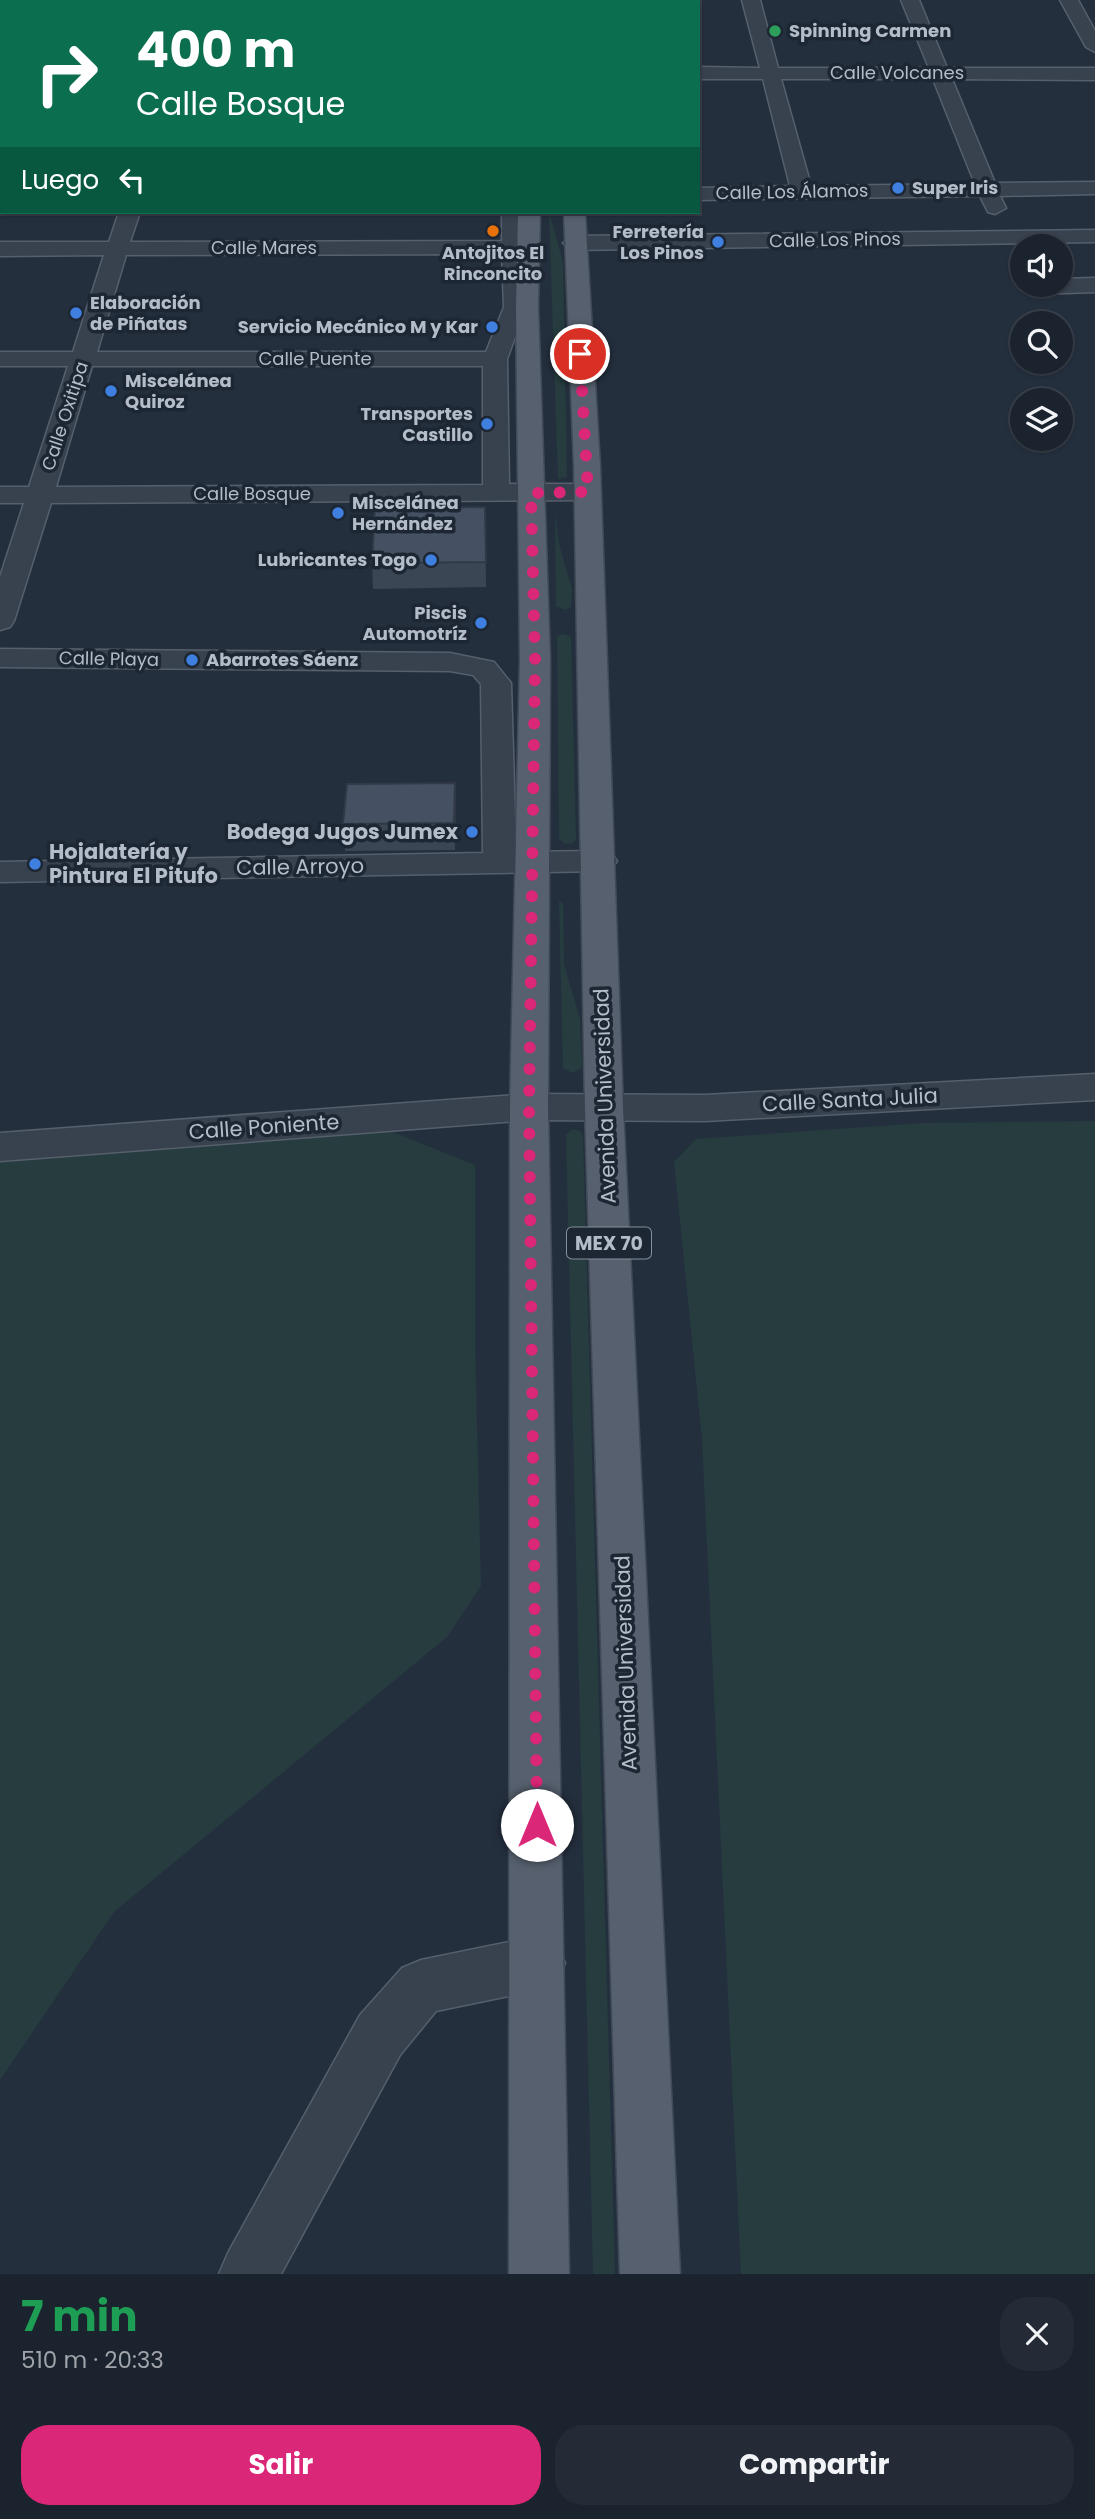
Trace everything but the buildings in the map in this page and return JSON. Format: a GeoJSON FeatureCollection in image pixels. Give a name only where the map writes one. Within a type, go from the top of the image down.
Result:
{"type":"FeatureCollection","features":[{"type":"Feature","properties":{"kind":"main road","name":"Avenida Universidad"},"geometry":{"type":"LineString","coordinates":[[574,227],[588,492],[600,861],[604,1108],[650,2274]]}},
{"type":"Feature","properties":{"kind":"main road"},"geometry":{"type":"LineString","coordinates":[[521,229],[513,493],[535,659],[515,863],[529,1107],[539,2274]]}},
{"type":"Feature","properties":{"kind":"street"},"geometry":{"type":"LineString","coordinates":[[751,0],[802,192]]}},
{"type":"Feature","properties":{"kind":"street"},"geometry":{"type":"LineString","coordinates":[[909,0],[984,189],[1010,238]]}},
{"type":"Feature","properties":{"kind":"street"},"geometry":{"type":"LineString","coordinates":[[1069,0],[1095,47]]}},
{"type":"Feature","properties":{"kind":"street","name":"Calle Volcanes"},"geometry":{"type":"LineString","coordinates":[[700,73],[1095,74]]}},
{"type":"Feature","properties":{"kind":"street","name":"Calle Los Álamos"},"geometry":{"type":"LineString","coordinates":[[700,194],[1095,188]]}},
{"type":"Feature","properties":{"kind":"street","name":"Calle Oxitipa"},"geometry":{"type":"LineString","coordinates":[[0,621],[128,214]]}},
{"type":"Feature","properties":{"kind":"street","name":"Calle Los Pinos"},"geometry":{"type":"LineString","coordinates":[[574,227],[1010,238]]}},
{"type":"Feature","properties":{"kind":"street"},"geometry":{"type":"LineString","coordinates":[[513,493],[495,359],[514,307],[521,229]]}},
{"type":"Feature","properties":{"kind":"street","name":"Calle Mares"},"geometry":{"type":"LineString","coordinates":[[0,249],[117,248],[521,229]]}},
{"type":"Feature","properties":{"kind":"street","name":"Calle Los Pinos"},"geometry":{"type":"LineString","coordinates":[[1073,237],[1095,236]]}},
{"type":"Feature","properties":{"kind":"street"},"geometry":{"type":"LineString","coordinates":[[1073,285],[1095,285]]}},
{"type":"Feature","properties":{"kind":"street"},"geometry":{"type":"LineString","coordinates":[[1042,297],[1048,307]]}},
{"type":"Feature","properties":{"kind":"street","name":"Calle Puente"},"geometry":{"type":"LineString","coordinates":[[0,359],[495,359]]}},
{"type":"Feature","properties":{"kind":"street","name":"Calle Bosque"},"geometry":{"type":"LineString","coordinates":[[0,495],[588,492]]}},
{"type":"Feature","properties":{"kind":"street","name":"Calle Playa"},"geometry":{"type":"LineString","coordinates":[[0,658],[471,664],[483,668],[496,683],[515,863]]}},
{"type":"Feature","properties":{"kind":"street","name":"Calle Arroyo"},"geometry":{"type":"LineString","coordinates":[[0,872],[600,861]]}},
{"type":"Feature","properties":{"kind":"street","name":"Calle Santa Julia"},"geometry":{"type":"LineString","coordinates":[[529,1107],[705,1108],[1095,1087]]}},
{"type":"Feature","properties":{"kind":"street","name":"Calle Poniente"},"geometry":{"type":"LineString","coordinates":[[0,1147],[529,1107]]}},
{"type":"Feature","properties":{"kind":"street"},"geometry":{"type":"LineString","coordinates":[[249,2274],[380,2035],[421,1987],[538,1964]]}},
{"type":"Feature","properties":{"kind":"green space"},"geometry":{"type":"Polygon","coordinates":[[[549,214],[563,262],[567,477],[558,479],[549,214]]]}},
{"type":"Feature","properties":{"kind":"green space"},"geometry":{"type":"Polygon","coordinates":[[[555,513],[559,544],[572,589],[571,607],[565,610],[556,606],[555,513]]]}},
{"type":"Feature","properties":{"kind":"green space"},"geometry":{"type":"Polygon","coordinates":[[[563,634],[571,637],[576,839],[573,843],[565,844],[559,839],[557,636],[563,634]]]}},
{"type":"Feature","properties":{"kind":"green space"},"geometry":{"type":"Polygon","coordinates":[[[559,901],[563,904],[564,965],[580,1019],[582,1068],[573,1073],[563,1068],[559,901]]]}},
{"type":"Feature","properties":{"kind":"green space"},"geometry":{"type":"Polygon","coordinates":[[[1095,1121],[1095,2274],[741,2274],[702,1439],[674,1162],[696,1139],[923,1123],[1095,1121]]]}},
{"type":"Feature","properties":{"kind":"green space"},"geometry":{"type":"Polygon","coordinates":[[[572,1129],[579,1130],[583,1135],[615,2274],[593,2274],[566,1135],[572,1129]]]}},
{"type":"Feature","properties":{"kind":"green space"},"geometry":{"type":"Polygon","coordinates":[[[388,1130],[475,1165],[475,1343],[481,1586],[447,1637],[114,1912],[0,2080],[0,1162],[388,1130]]]}},
{"type":"Feature","properties":{"kind":"place","name":"Spinning Carmen"},"geometry":{"type":"Point","coordinates":[775,31]}},
{"type":"Feature","properties":{"kind":"place","name":"Super Iris"},"geometry":{"type":"Point","coordinates":[898,188]}},
{"type":"Feature","properties":{"kind":"place","name":"Antojitos El Rinconcito"},"geometry":{"type":"Point","coordinates":[493,231]}},
{"type":"Feature","properties":{"kind":"place","name":"Ferretería Los Pinos"},"geometry":{"type":"Point","coordinates":[718,242]}},
{"type":"Feature","properties":{"kind":"place","name":"Elaboración de Piñatas"},"geometry":{"type":"Point","coordinates":[76,313]}},
{"type":"Feature","properties":{"kind":"place","name":"Servicio Mecánico M y Kar"},"geometry":{"type":"Point","coordinates":[492,327]}},
{"type":"Feature","properties":{"kind":"place","name":"Miscelánea Quiroz"},"geometry":{"type":"Point","coordinates":[111,391]}},
{"type":"Feature","properties":{"kind":"place","name":"Transportes Castillo"},"geometry":{"type":"Point","coordinates":[487,424]}},
{"type":"Feature","properties":{"kind":"place","name":"Miscelánea Hernández"},"geometry":{"type":"Point","coordinates":[338,513]}},
{"type":"Feature","properties":{"kind":"place","name":"Lubricantes Togo"},"geometry":{"type":"Point","coordinates":[431,560]}},
{"type":"Feature","properties":{"kind":"place","name":"Piscis Automotríz"},"geometry":{"type":"Point","coordinates":[481,623]}},
{"type":"Feature","properties":{"kind":"place","name":"Abarrotes Sáenz"},"geometry":{"type":"Point","coordinates":[192,660]}},
{"type":"Feature","properties":{"kind":"place","name":"Bodega Jugos Jumex"},"geometry":{"type":"Point","coordinates":[472,832]}},
{"type":"Feature","properties":{"kind":"place","name":"Hojalatería y Pintura El Pitufo"},"geometry":{"type":"Point","coordinates":[35,864]}},
{"type":"Feature","properties":{"kind":"route"},"geometry":{"type":"LineString","coordinates":[[537,1825],[529,1107],[530,862],[535,659],[531,493],[588,492],[580,354]]}}]}
